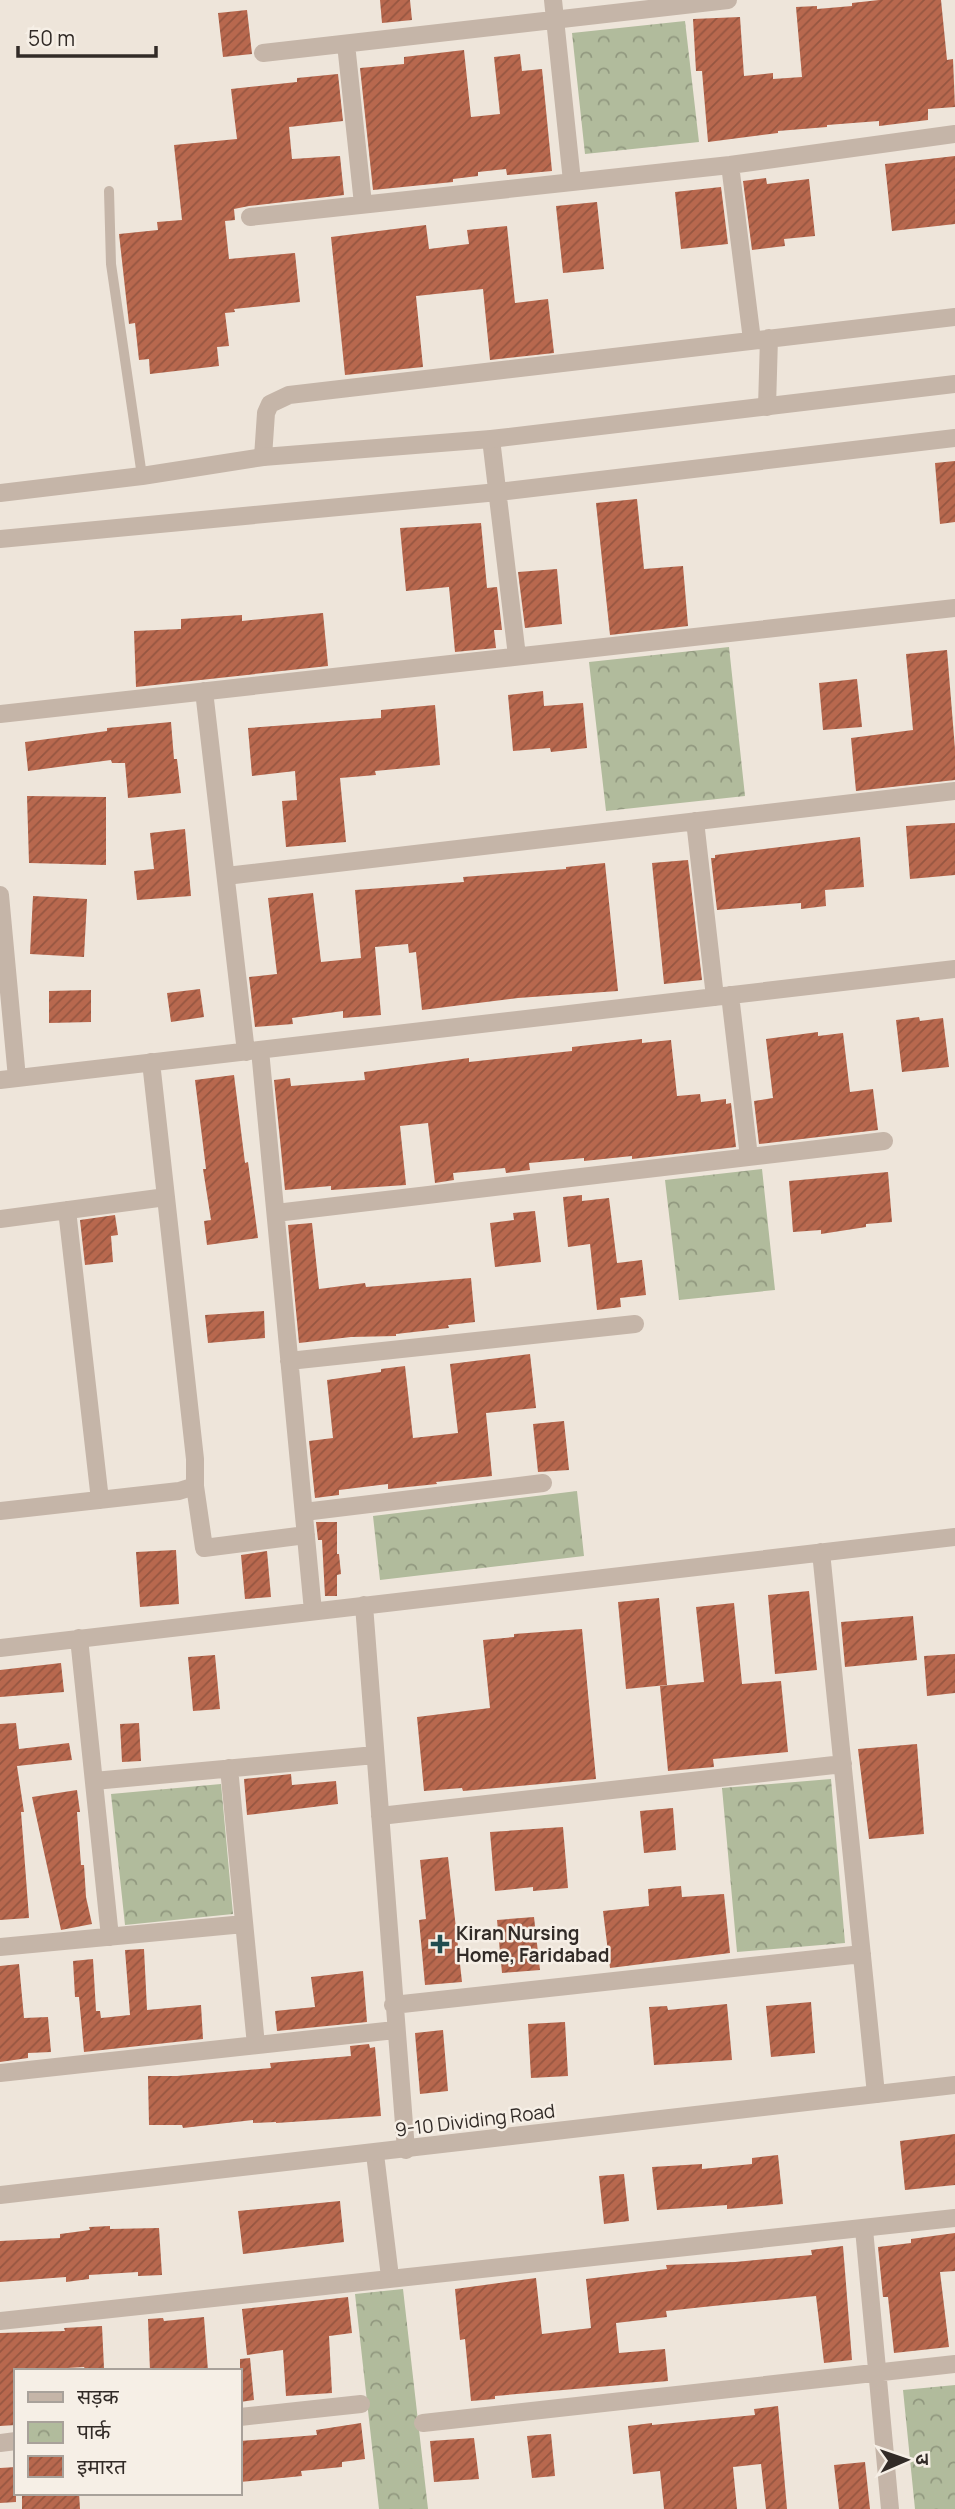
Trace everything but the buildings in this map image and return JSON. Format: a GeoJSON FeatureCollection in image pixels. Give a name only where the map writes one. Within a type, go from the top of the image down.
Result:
{"type":"FeatureCollection","features":[{"type":"Feature","properties":{"kind":"street"},"geometry":{"type":"LineString","coordinates":[[553,0],[572,181]]}},
{"type":"Feature","properties":{"kind":"street"},"geometry":{"type":"LineString","coordinates":[[263,53],[727,0]]}},
{"type":"Feature","properties":{"kind":"street"},"geometry":{"type":"LineString","coordinates":[[346,44],[363,204]]}},
{"type":"Feature","properties":{"kind":"street"},"geometry":{"type":"LineString","coordinates":[[250,217],[730,165],[955,134]]}},
{"type":"Feature","properties":{"kind":"street"},"geometry":{"type":"LineString","coordinates":[[730,165],[761,339],[767,407]]}},
{"type":"Feature","properties":{"kind":"street"},"geometry":{"type":"LineString","coordinates":[[263,457],[266,413],[270,404],[289,394],[955,317]]}},
{"type":"Feature","properties":{"kind":"street"},"geometry":{"type":"LineString","coordinates":[[0,494],[263,457],[491,439],[955,384]]}},
{"type":"Feature","properties":{"kind":"street"},"geometry":{"type":"LineString","coordinates":[[0,539],[498,492],[955,438]]}},
{"type":"Feature","properties":{"kind":"street"},"geometry":{"type":"LineString","coordinates":[[491,439],[517,656]]}},
{"type":"Feature","properties":{"kind":"street"},"geometry":{"type":"LineString","coordinates":[[0,714],[955,608]]}},
{"type":"Feature","properties":{"kind":"street"},"geometry":{"type":"LineString","coordinates":[[204,691],[226,876],[275,1213],[313,1611]]}},
{"type":"Feature","properties":{"kind":"street"},"geometry":{"type":"LineString","coordinates":[[226,876],[955,791]]}},
{"type":"Feature","properties":{"kind":"street"},"geometry":{"type":"LineString","coordinates":[[695,821],[749,1157]]}},
{"type":"Feature","properties":{"kind":"street"},"geometry":{"type":"LineString","coordinates":[[0,895],[9,1079],[955,969]]}},
{"type":"Feature","properties":{"kind":"street"},"geometry":{"type":"LineString","coordinates":[[151,1062],[195,1460],[195,1486],[204,1548],[306,1535]]}},
{"type":"Feature","properties":{"kind":"street"},"geometry":{"type":"LineString","coordinates":[[275,1213],[884,1141]]}},
{"type":"Feature","properties":{"kind":"street"},"geometry":{"type":"LineString","coordinates":[[0,1219],[166,1197]]}},
{"type":"Feature","properties":{"kind":"street"},"geometry":{"type":"LineString","coordinates":[[67,1210],[100,1500]]}},
{"type":"Feature","properties":{"kind":"street"},"geometry":{"type":"LineString","coordinates":[[289,1361],[635,1324]]}},
{"type":"Feature","properties":{"kind":"street"},"geometry":{"type":"LineString","coordinates":[[304,1512],[543,1483]]}},
{"type":"Feature","properties":{"kind":"street"},"geometry":{"type":"LineString","coordinates":[[0,1511],[179,1492],[195,1486]]}},
{"type":"Feature","properties":{"kind":"street"},"geometry":{"type":"LineString","coordinates":[[0,1648],[955,1537]]}},
{"type":"Feature","properties":{"kind":"street"},"geometry":{"type":"LineString","coordinates":[[821,1552],[876,2094]]}},
{"type":"Feature","properties":{"kind":"street"},"geometry":{"type":"LineString","coordinates":[[364,1605],[406,2150]]}},
{"type":"Feature","properties":{"kind":"street"},"geometry":{"type":"LineString","coordinates":[[79,1639],[110,1937]]}},
{"type":"Feature","properties":{"kind":"street"},"geometry":{"type":"LineString","coordinates":[[94,1781],[375,1755]]}},
{"type":"Feature","properties":{"kind":"street"},"geometry":{"type":"LineString","coordinates":[[380,1816],[843,1764]]}},
{"type":"Feature","properties":{"kind":"street"},"geometry":{"type":"LineString","coordinates":[[229,1768],[256,2045]]}},
{"type":"Feature","properties":{"kind":"street"},"geometry":{"type":"LineString","coordinates":[[0,1947],[244,1924]]}},
{"type":"Feature","properties":{"kind":"street"},"geometry":{"type":"LineString","coordinates":[[393,2005],[862,1954]]}},
{"type":"Feature","properties":{"kind":"street"},"geometry":{"type":"LineString","coordinates":[[0,2073],[395,2029]]}},
{"type":"Feature","properties":{"kind":"street","name":"9-10 Dividing Road"},"geometry":{"type":"LineString","coordinates":[[0,2195],[375,2154],[955,2085]]}},
{"type":"Feature","properties":{"kind":"street"},"geometry":{"type":"LineString","coordinates":[[375,2154],[390,2277]]}},
{"type":"Feature","properties":{"kind":"street"},"geometry":{"type":"LineString","coordinates":[[0,2321],[955,2218]]}},
{"type":"Feature","properties":{"kind":"street"},"geometry":{"type":"LineString","coordinates":[[864,2229],[890,2509]]}},
{"type":"Feature","properties":{"kind":"street"},"geometry":{"type":"LineString","coordinates":[[423,2423],[955,2364]]}},
{"type":"Feature","properties":{"kind":"street"},"geometry":{"type":"LineString","coordinates":[[242,2417],[361,2404]]}},
{"type":"Feature","properties":{"kind":"lane"},"geometry":{"type":"LineString","coordinates":[[109,191],[111,264],[142,476]]}},
{"type":"Feature","properties":{"kind":"green space"},"geometry":{"type":"Polygon","coordinates":[[[685,21],[699,142],[585,154],[572,33],[685,21]]]}},
{"type":"Feature","properties":{"kind":"green space"},"geometry":{"type":"Polygon","coordinates":[[[729,647],[745,796],[606,811],[589,662],[729,647]]]}},
{"type":"Feature","properties":{"kind":"green space"},"geometry":{"type":"Polygon","coordinates":[[[762,1169],[775,1290],[679,1300],[665,1180],[762,1169]]]}},
{"type":"Feature","properties":{"kind":"green space"},"geometry":{"type":"Polygon","coordinates":[[[577,1491],[584,1556],[380,1580],[373,1516],[577,1491]]]}},
{"type":"Feature","properties":{"kind":"green space"},"geometry":{"type":"Polygon","coordinates":[[[831,1779],[845,1943],[737,1952],[722,1788],[831,1779]]]}},
{"type":"Feature","properties":{"kind":"green space"},"geometry":{"type":"Polygon","coordinates":[[[221,1784],[233,1914],[125,1925],[111,1794],[221,1784]]]}},
{"type":"Feature","properties":{"kind":"green space"},"geometry":{"type":"Polygon","coordinates":[[[403,2289],[428,2509],[379,2509],[355,2294],[403,2289]]]}},
{"type":"Feature","properties":{"kind":"green space"},"geometry":{"type":"Polygon","coordinates":[[[955,2385],[955,2509],[915,2509],[903,2390],[955,2385]]]}},
{"type":"Feature","properties":{"kind":"place","name":"Kiran Nursing Home, Faridabad"},"geometry":{"type":"Point","coordinates":[440,1944]}}]}
